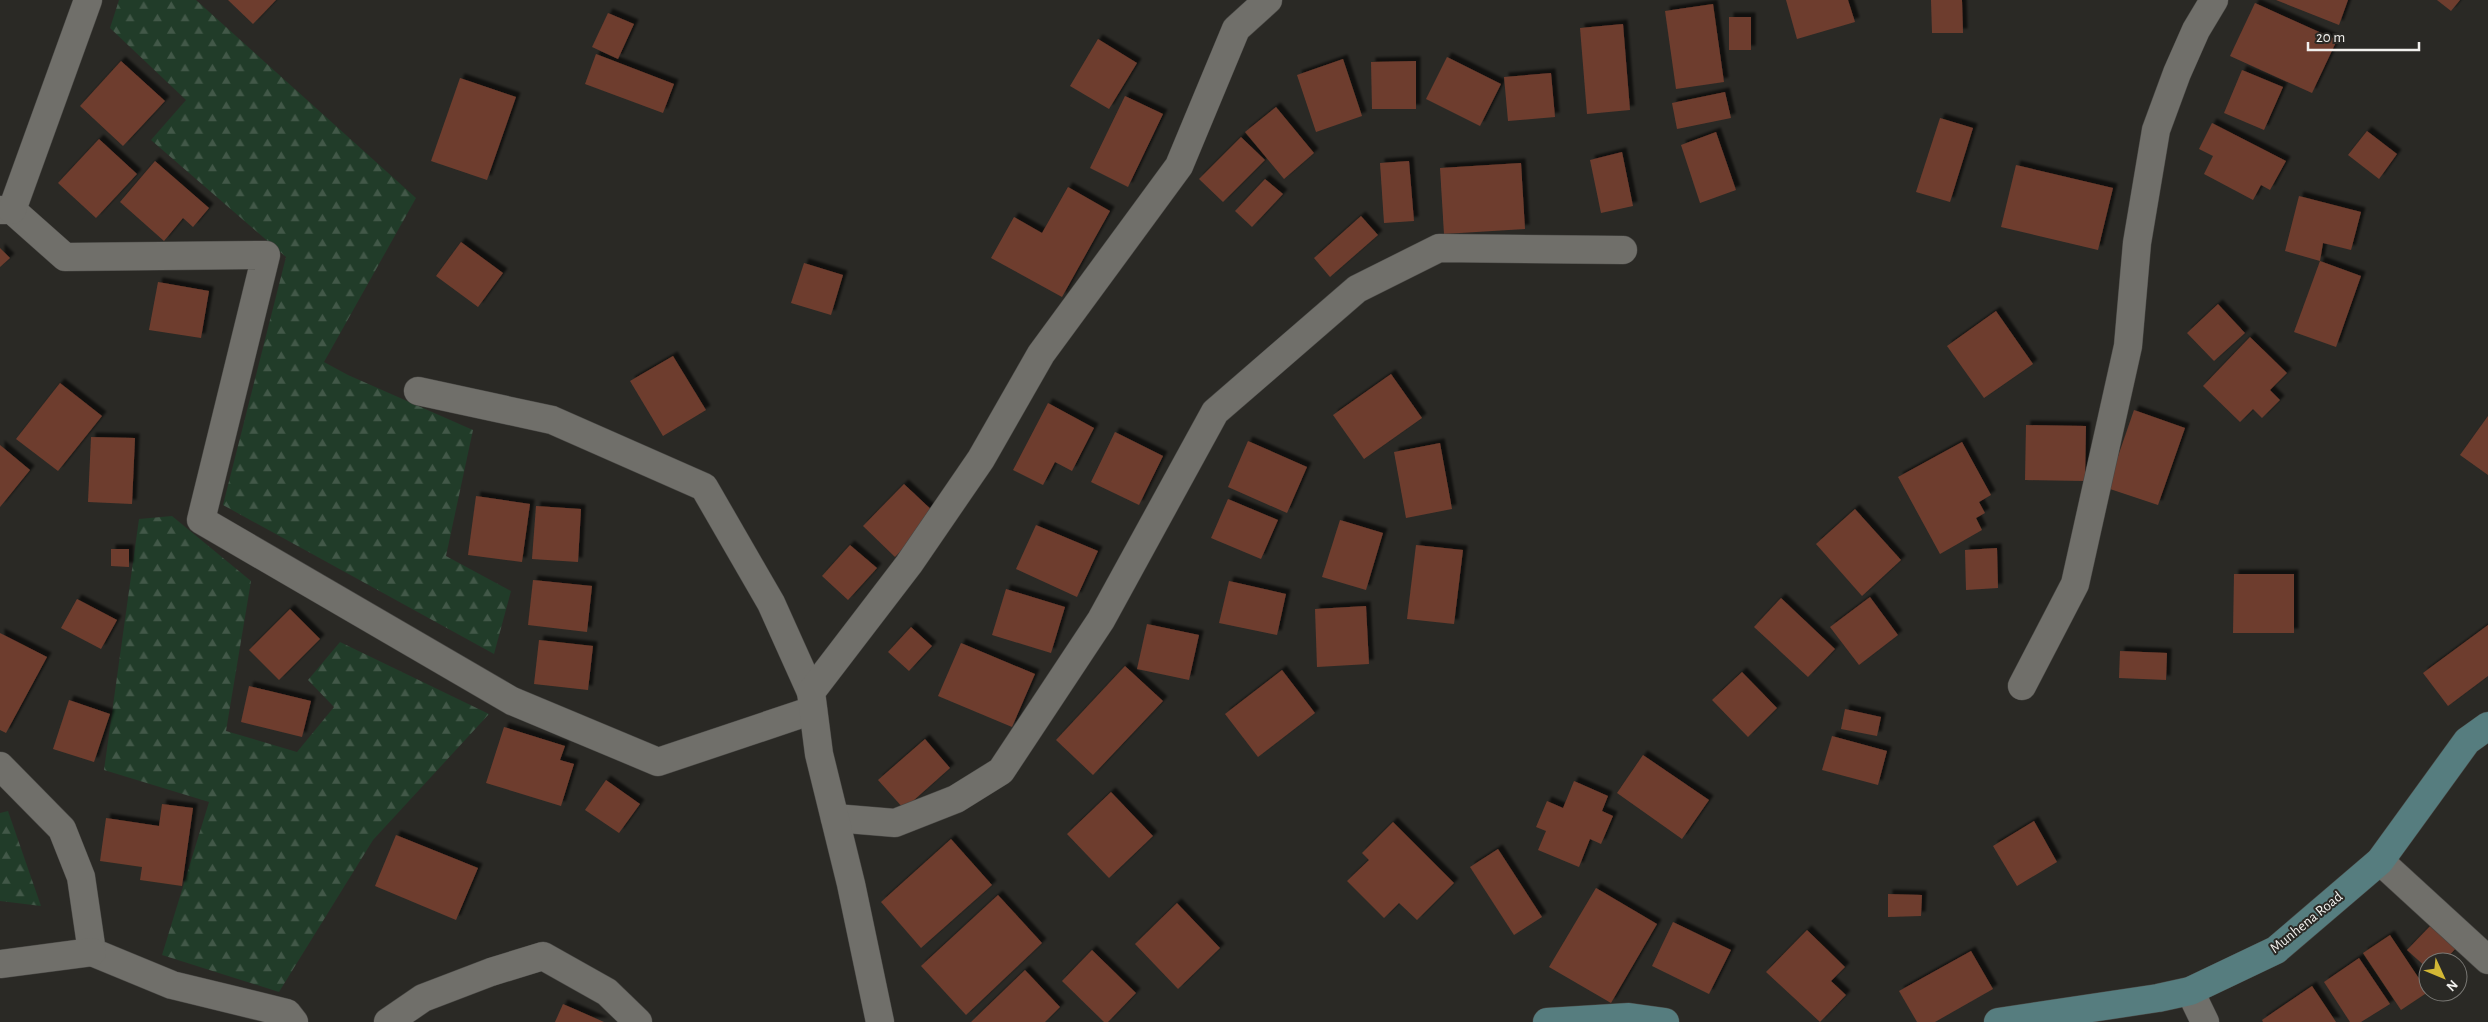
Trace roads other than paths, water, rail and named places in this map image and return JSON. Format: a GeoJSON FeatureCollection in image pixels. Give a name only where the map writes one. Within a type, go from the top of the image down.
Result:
{"type":"FeatureCollection","features":[{"type":"Feature","properties":{"kind":"street"},"geometry":{"type":"LineString","coordinates":[[88,0],[6,210],[65,257],[266,255],[201,520],[512,701],[658,762],[812,701],[981,459],[1041,354],[1179,166],[1236,29],[1268,0]]}},
{"type":"Feature","properties":{"kind":"street"},"geometry":{"type":"LineString","coordinates":[[2022,686],[2075,584],[2128,346],[2137,243],[2156,130],[2177,73],[2196,30],[2214,0]]}},
{"type":"Feature","properties":{"kind":"street"},"geometry":{"type":"LineString","coordinates":[[835,818],[895,823],[956,799],[1001,771],[1101,620],[1214,412],[1357,289],[1439,248],[1623,250]]}},
{"type":"Feature","properties":{"kind":"street"},"geometry":{"type":"LineString","coordinates":[[418,391],[552,420],[704,488],[770,603],[812,701],[819,754],[851,884],[880,1022]]}},
{"type":"Feature","properties":{"kind":"street","name":"Munhena Road"},"geometry":{"type":"LineString","coordinates":[[1998,1022],[2158,998],[2190,991],[2276,950],[2380,861],[2467,741],[2488,726]]}},
{"type":"Feature","properties":{"kind":"street"},"geometry":{"type":"LineString","coordinates":[[0,766],[62,828],[81,877],[92,952]]}},
{"type":"Feature","properties":{"kind":"street"},"geometry":{"type":"LineString","coordinates":[[2380,861],[2488,960]]}},
{"type":"Feature","properties":{"kind":"street"},"geometry":{"type":"LineString","coordinates":[[0,964],[92,952],[172,985],[287,1014],[294,1022]]}},
{"type":"Feature","properties":{"kind":"street"},"geometry":{"type":"LineString","coordinates":[[388,1022],[423,998],[491,972],[543,956],[607,992],[638,1022]]}},
{"type":"Feature","properties":{"kind":"street"},"geometry":{"type":"LineString","coordinates":[[2190,991],[2205,1022]]}},
{"type":"Feature","properties":{"kind":"street"},"geometry":{"type":"LineString","coordinates":[[1547,1022],[1629,1017],[1665,1022]]}}]}
